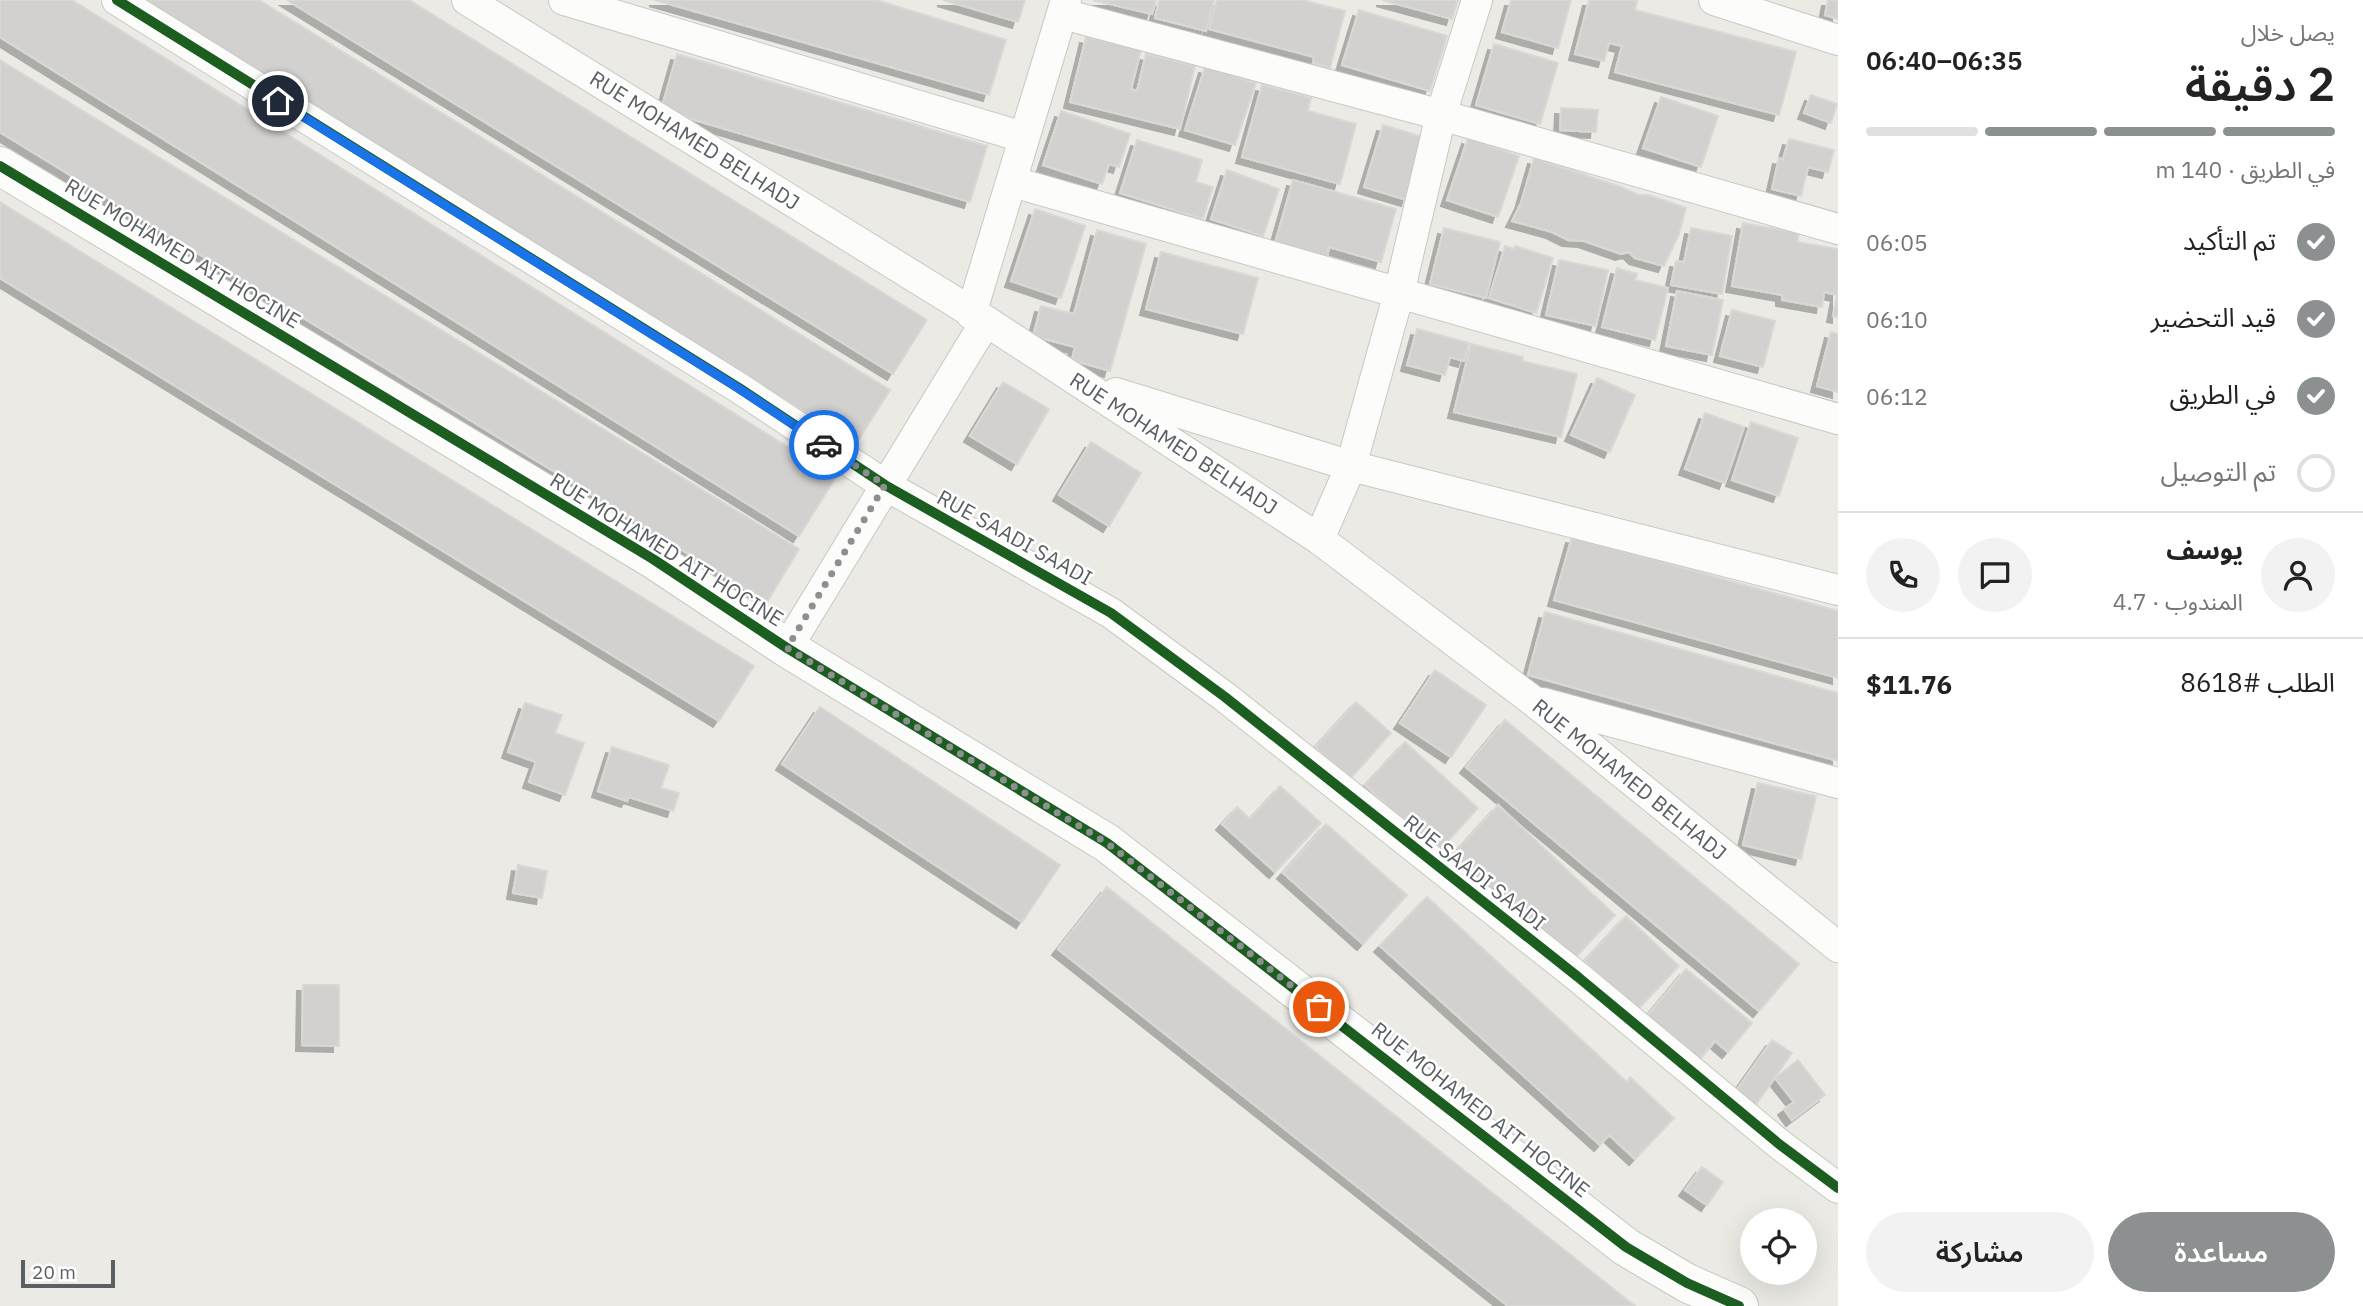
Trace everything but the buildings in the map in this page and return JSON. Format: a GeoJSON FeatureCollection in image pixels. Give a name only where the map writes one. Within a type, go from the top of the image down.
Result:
{"type":"FeatureCollection","features":[{"type":"Feature","properties":{"kind":"street","name":"RUE SAADI SAADI"},"geometry":{"type":"LineString","coordinates":[[117,0],[738,388],[885,485],[1121,620],[1226,697],[1578,977],[1779,1144],[1838,1188]]}},
{"type":"Feature","properties":{"kind":"street","name":"RUE MOHAMED BELHADJ"},"geometry":{"type":"LineString","coordinates":[[467,0],[1083,382],[1319,539],[1532,700],[1838,947]]}},
{"type":"Feature","properties":{"kind":"street"},"geometry":{"type":"LineString","coordinates":[[564,0],[1023,137]]}},
{"type":"Feature","properties":{"kind":"street"},"geometry":{"type":"LineString","coordinates":[[1319,539],[1351,466],[1399,293],[1441,115],[1477,0]]}},
{"type":"Feature","properties":{"kind":"street"},"geometry":{"type":"LineString","coordinates":[[1714,0],[1838,40]]}},
{"type":"Feature","properties":{"kind":"street"},"geometry":{"type":"LineString","coordinates":[[787,648],[885,485],[979,317],[1023,137],[1065,7],[1838,229]]}},
{"type":"Feature","properties":{"kind":"street","name":"RUE MOHAMED AIT HOCINE"},"geometry":{"type":"LineString","coordinates":[[0,166],[653,559],[787,648],[1107,843],[1626,1247],[1687,1283],[1739,1306]]}},
{"type":"Feature","properties":{"kind":"street"},"geometry":{"type":"LineString","coordinates":[[1013,182],[1838,419]]}},
{"type":"Feature","properties":{"kind":"street"},"geometry":{"type":"LineString","coordinates":[[1083,382],[1351,466],[1838,590]]}},
{"type":"Feature","properties":{"kind":"street"},"geometry":{"type":"LineString","coordinates":[[1532,700],[1838,783]]}},
{"type":"Feature","properties":{"kind":"cycle path"},"geometry":{"type":"LineString","coordinates":[[117,0],[739,388],[885,485],[1111,613],[1225,697],[1578,977],[1779,1144],[1838,1188]]}},
{"type":"Feature","properties":{"kind":"cycle path"},"geometry":{"type":"LineString","coordinates":[[0,166],[653,559],[787,648],[1107,843],[1626,1247],[1687,1283],[1739,1306]]}},
{"type":"Feature","properties":{"kind":"way so far"},"geometry":{"type":"LineString","coordinates":[[824,445],[885,485],[787,648],[1107,843],[1319,1007]]}},
{"type":"Feature","properties":{"kind":"route"},"geometry":{"type":"LineString","coordinates":[[278,101],[738,388],[824,445]]}}]}
